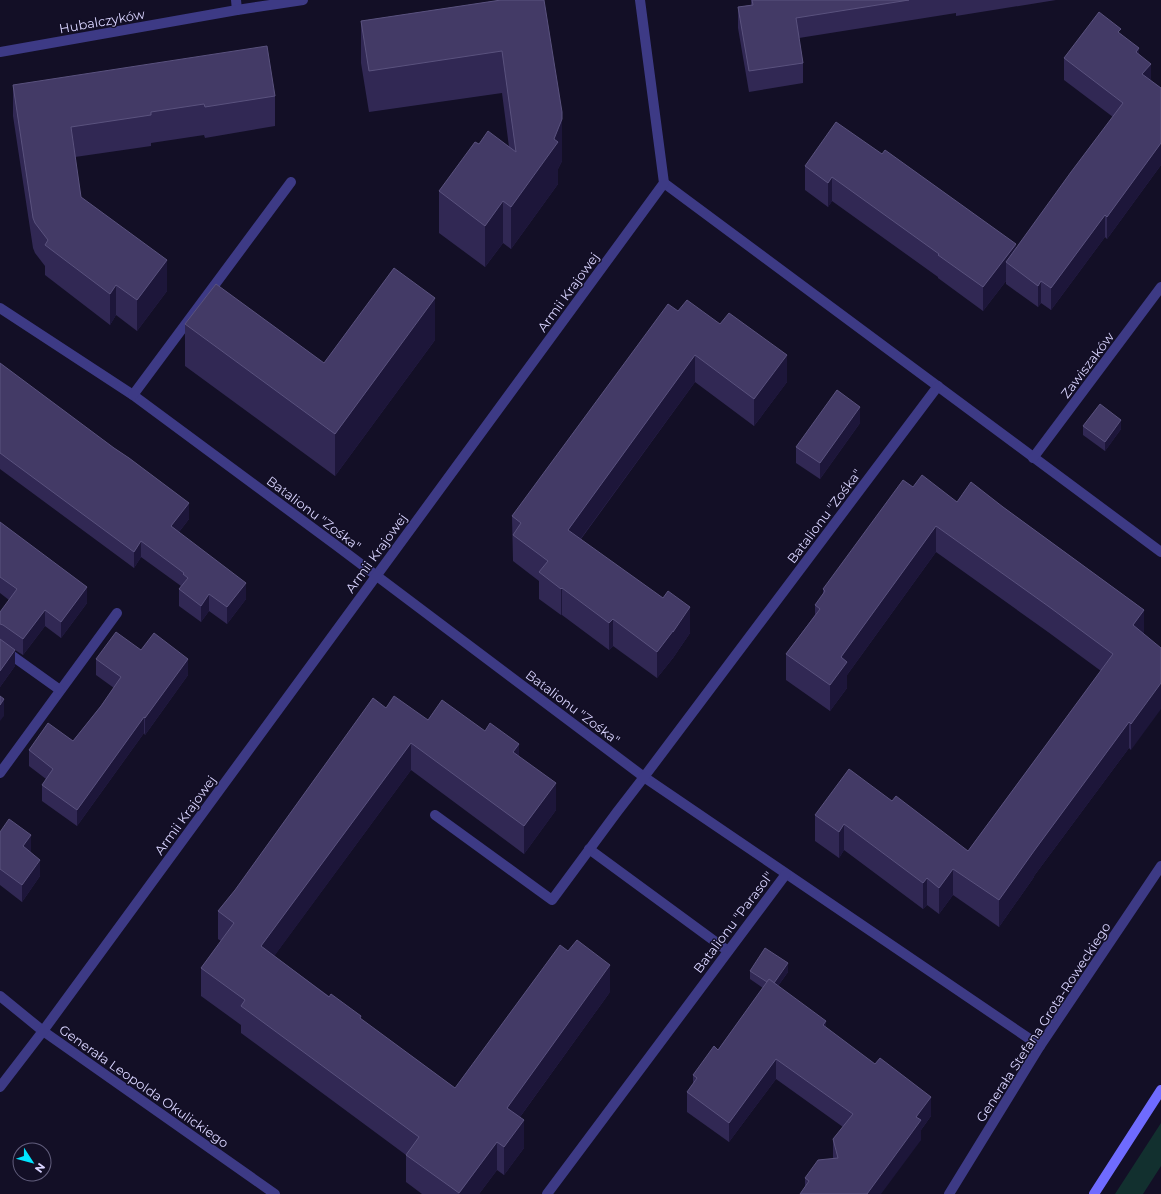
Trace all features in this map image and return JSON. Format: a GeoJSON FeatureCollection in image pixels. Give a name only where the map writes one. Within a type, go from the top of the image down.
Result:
{"type":"FeatureCollection","features":[{"type":"Feature","properties":{"kind":"street","name":"Hubalczyków"},"geometry":{"type":"LineString","coordinates":[[0,52],[236,5],[303,0]]}},
{"type":"Feature","properties":{"kind":"street"},"geometry":{"type":"LineString","coordinates":[[640,0],[664,183],[1161,552]]}},
{"type":"Feature","properties":{"kind":"street"},"geometry":{"type":"LineString","coordinates":[[133,395],[291,182]]}},
{"type":"Feature","properties":{"kind":"street","name":"Armii Krajowej"},"geometry":{"type":"LineString","coordinates":[[0,1088],[664,183]]}},
{"type":"Feature","properties":{"kind":"street","name":"Zawiszaków"},"geometry":{"type":"LineString","coordinates":[[1033,458],[1161,287]]}},
{"type":"Feature","properties":{"kind":"street","name":"Batalionu \"Zośka\""},"geometry":{"type":"LineString","coordinates":[[0,308],[133,395],[376,575],[644,777],[786,874]]}},
{"type":"Feature","properties":{"kind":"street","name":"Batalionu \"Zośka\""},"geometry":{"type":"LineString","coordinates":[[435,815],[552,900],[938,386]]}},
{"type":"Feature","properties":{"kind":"street"},"geometry":{"type":"LineString","coordinates":[[0,773],[117,613]]}},
{"type":"Feature","properties":{"kind":"street"},"geometry":{"type":"LineString","coordinates":[[0,646],[60,690]]}},
{"type":"Feature","properties":{"kind":"street"},"geometry":{"type":"LineString","coordinates":[[589,849],[728,951]]}},
{"type":"Feature","properties":{"kind":"street","name":"Generała Stefana Grota-Roweckiego"},"geometry":{"type":"LineString","coordinates":[[949,1194],[1040,1046],[1161,866]]}},
{"type":"Feature","properties":{"kind":"street","name":"Batalionu \"Parasol\""},"geometry":{"type":"LineString","coordinates":[[547,1194],[786,874],[1040,1046]]}},
{"type":"Feature","properties":{"kind":"street","name":"Generała Leopolda Okulickiego"},"geometry":{"type":"LineString","coordinates":[[0,996],[43,1031],[275,1194]]}},
{"type":"Feature","properties":{"kind":"street"},"geometry":{"type":"LineString","coordinates":[[1094,1194],[1161,1090]]}},
{"type":"Feature","properties":{"kind":"green space"},"geometry":{"type":"Polygon","coordinates":[[[1161,1123],[1161,1166],[1143,1194],[1115,1194],[1161,1123]]]}},
{"type":"Feature","properties":{"kind":"building"},"geometry":{"type":"Polygon","coordinates":[[[501,0],[544,0],[562,119],[554,139],[558,142],[511,207],[503,201],[485,226],[439,191],[475,142],[479,144],[488,131],[516,152],[502,51],[369,71],[361,21],[501,0]]]}},
{"type":"Feature","properties":{"kind":"building"},"geometry":{"type":"Polygon","coordinates":[[[752,0],[909,0],[796,18],[803,63],[749,71],[738,7],[753,5],[752,0]]]}},
{"type":"Feature","properties":{"kind":"building"},"geometry":{"type":"Polygon","coordinates":[[[1099,12],[1121,29],[1118,32],[1139,48],[1136,52],[1151,64],[1142,74],[1161,88],[1161,143],[1107,217],[1105,215],[1051,288],[1041,281],[1038,286],[1006,262],[1123,103],[1064,58],[1099,12]]]}},
{"type":"Feature","properties":{"kind":"building"},"geometry":{"type":"Polygon","coordinates":[[[267,46],[275,96],[205,107],[204,104],[151,112],[151,115],[71,127],[81,197],[167,260],[137,300],[116,285],[110,294],[45,245],[48,240],[33,218],[13,85],[267,46]]]}},
{"type":"Feature","properties":{"kind":"building"},"geometry":{"type":"Polygon","coordinates":[[[836,122],[882,154],[885,150],[1016,244],[983,287],[832,177],[828,183],[805,166],[836,122]]]}},
{"type":"Feature","properties":{"kind":"building"},"geometry":{"type":"Polygon","coordinates":[[[394,268],[435,298],[335,434],[185,324],[216,284],[324,363],[394,268]]]}},
{"type":"Feature","properties":{"kind":"building"},"geometry":{"type":"Polygon","coordinates":[[[687,300],[720,324],[729,313],[787,355],[754,399],[695,355],[568,530],[663,598],[668,591],[690,607],[657,652],[613,619],[609,623],[539,572],[548,561],[513,535],[521,523],[512,516],[668,304],[678,311],[687,300]]]}},
{"type":"Feature","properties":{"kind":"building"},"geometry":{"type":"Polygon","coordinates":[[[0,363],[189,503],[171,526],[246,583],[227,607],[209,594],[201,606],[179,589],[188,578],[183,574],[184,573],[141,541],[134,552],[0,453],[0,363]]]}},
{"type":"Feature","properties":{"kind":"building"},"geometry":{"type":"Polygon","coordinates":[[[837,390],[860,407],[820,463],[796,447],[837,390]]]}},
{"type":"Feature","properties":{"kind":"building"},"geometry":{"type":"Polygon","coordinates":[[[1100,404],[1121,420],[1105,442],[1083,426],[1100,404]]]}},
{"type":"Feature","properties":{"kind":"building"},"geometry":{"type":"Polygon","coordinates":[[[922,475],[957,502],[971,482],[1144,610],[1133,625],[1161,648],[1161,683],[1131,724],[1129,722],[999,900],[953,869],[939,888],[927,878],[923,883],[844,824],[839,832],[815,815],[849,769],[892,801],[896,796],[968,851],[1113,654],[936,526],[841,657],[847,662],[830,685],[786,654],[820,609],[815,605],[825,591],[823,589],[903,480],[913,487],[922,475]]]}},
{"type":"Feature","properties":{"kind":"building"},"geometry":{"type":"Polygon","coordinates":[[[0,522],[87,587],[61,622],[45,610],[23,639],[0,624],[0,612],[17,589],[0,577],[0,522]]]}},
{"type":"Feature","properties":{"kind":"building"},"geometry":{"type":"Polygon","coordinates":[[[116,632],[141,650],[154,633],[188,659],[77,810],[42,785],[53,769],[29,750],[48,723],[73,741],[101,706],[121,677],[96,659],[116,632]]]}},
{"type":"Feature","properties":{"kind":"building"},"geometry":{"type":"Polygon","coordinates":[[[0,639],[15,650],[0,671],[0,639]]]}},
{"type":"Feature","properties":{"kind":"building"},"geometry":{"type":"Polygon","coordinates":[[[0,696],[4,699],[0,705],[0,696]]]}},
{"type":"Feature","properties":{"kind":"building"},"geometry":{"type":"Polygon","coordinates":[[[394,696],[428,720],[442,700],[485,731],[490,723],[519,744],[513,752],[556,783],[524,826],[411,743],[261,946],[329,997],[331,994],[361,1016],[360,1018],[455,1088],[560,945],[568,951],[577,940],[610,965],[507,1108],[524,1120],[504,1147],[497,1142],[459,1193],[406,1155],[419,1137],[241,1006],[245,1000],[201,968],[234,923],[218,911],[235,890],[373,698],[386,708],[394,696]]]}},
{"type":"Feature","properties":{"kind":"building"},"geometry":{"type":"Polygon","coordinates":[[[9,819],[31,835],[23,846],[40,860],[22,885],[0,869],[0,832],[9,819]]]}},
{"type":"Feature","properties":{"kind":"building"},"geometry":{"type":"Polygon","coordinates":[[[765,948],[788,963],[774,983],[769,979],[767,982],[750,971],[765,948]]]}},
{"type":"Feature","properties":{"kind":"building"},"geometry":{"type":"Polygon","coordinates":[[[769,979],[826,1021],[823,1025],[875,1064],[880,1058],[931,1097],[916,1117],[921,1120],[867,1194],[800,1194],[809,1181],[805,1178],[818,1160],[838,1158],[833,1139],[853,1114],[776,1059],[729,1123],[687,1092],[697,1078],[693,1075],[714,1046],[718,1050],[769,979]]]}}]}
